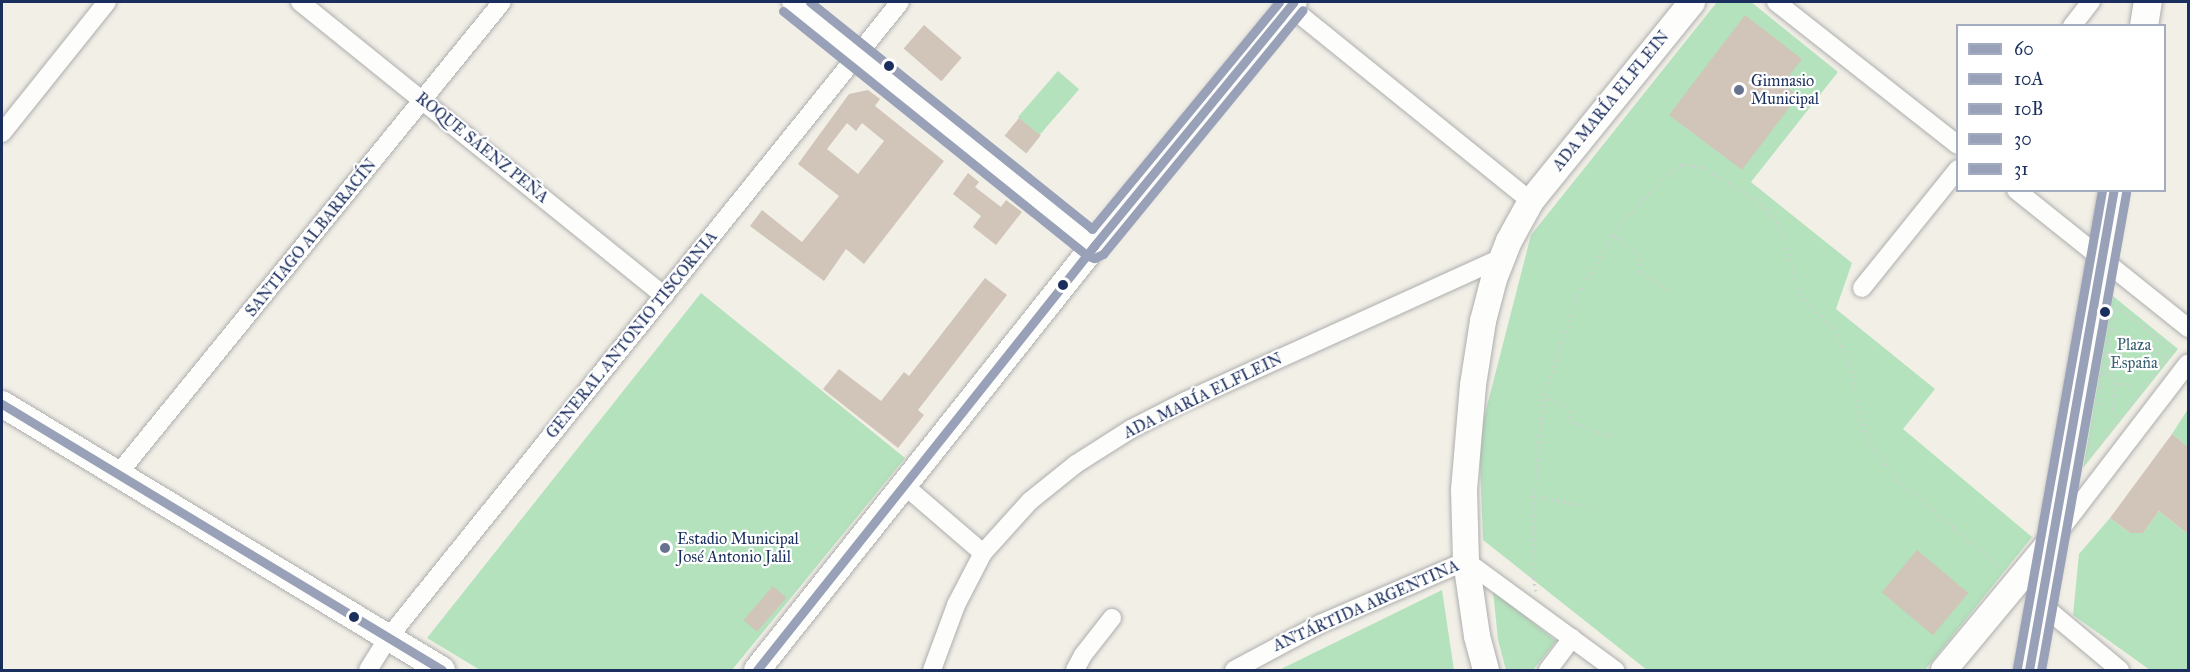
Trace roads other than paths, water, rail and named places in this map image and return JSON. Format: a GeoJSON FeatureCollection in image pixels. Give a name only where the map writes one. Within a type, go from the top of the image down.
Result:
{"type":"FeatureCollection","features":[{"type":"Feature","properties":{"kind":"main road"},"geometry":{"type":"LineString","coordinates":[[2144,24],[2148,2]]}},
{"type":"Feature","properties":{"kind":"main road"},"geometry":{"type":"LineString","coordinates":[[2029,670],[2114,192]]}},
{"type":"Feature","properties":{"kind":"street"},"geometry":{"type":"LineString","coordinates":[[2,132],[107,2]]}},
{"type":"Feature","properties":{"kind":"street","name":"ROQUE SÁENZ PEÑA"},"geometry":{"type":"LineString","coordinates":[[300,2],[664,296]]}},
{"type":"Feature","properties":{"kind":"street","name":"SANTIAGO ALBARRACÍN"},"geometry":{"type":"LineString","coordinates":[[118,474],[502,2]]}},
{"type":"Feature","properties":{"kind":"street"},"geometry":{"type":"LineString","coordinates":[[791,2],[1094,246]]}},
{"type":"Feature","properties":{"kind":"street","name":"GENERAL ANTONIO TISCORNIA"},"geometry":{"type":"LineString","coordinates":[[368,670],[388,638],[900,2]]}},
{"type":"Feature","properties":{"kind":"street","name":"ADA MARÍA ELFLEIN"},"geometry":{"type":"LineString","coordinates":[[1486,670],[1477,636],[1466,561],[1464,490],[1473,386],[1483,321],[1503,257],[1531,201],[1692,2]]}},
{"type":"Feature","properties":{"kind":"street"},"geometry":{"type":"LineString","coordinates":[[1776,2],[1956,143]]}},
{"type":"Feature","properties":{"kind":"street"},"geometry":{"type":"LineString","coordinates":[[2074,24],[2091,2]]}},
{"type":"Feature","properties":{"kind":"street"},"geometry":{"type":"LineString","coordinates":[[757,670],[1289,3],[1531,201]]}},
{"type":"Feature","properties":{"kind":"street"},"geometry":{"type":"LineString","coordinates":[[1862,288],[1956,171]]}},
{"type":"Feature","properties":{"kind":"street"},"geometry":{"type":"LineString","coordinates":[[2019,192],[2188,328]]}},
{"type":"Feature","properties":{"kind":"street","name":"ADA MARÍA ELFLEIN"},"geometry":{"type":"LineString","coordinates":[[932,670],[956,605],[983,553],[1030,501],[1076,464],[1131,429],[1186,401],[1503,257]]}},
{"type":"Feature","properties":{"kind":"street"},"geometry":{"type":"LineString","coordinates":[[1944,670],[2016,580],[2052,540],[2188,363]]}},
{"type":"Feature","properties":{"kind":"street"},"geometry":{"type":"LineString","coordinates":[[2,404],[442,670]]}},
{"type":"Feature","properties":{"kind":"street"},"geometry":{"type":"LineString","coordinates":[[905,486],[983,553]]}},
{"type":"Feature","properties":{"kind":"street"},"geometry":{"type":"LineString","coordinates":[[1466,561],[1615,670]]}},
{"type":"Feature","properties":{"kind":"street","name":"ANTÁRTIDA ARGENTINA"},"geometry":{"type":"LineString","coordinates":[[1234,670],[1320,624],[1466,561]]}},
{"type":"Feature","properties":{"kind":"street"},"geometry":{"type":"LineString","coordinates":[[2041,604],[2120,670]]}},
{"type":"Feature","properties":{"kind":"street"},"geometry":{"type":"LineString","coordinates":[[1075,670],[1083,655],[1113,618]]}},
{"type":"Feature","properties":{"kind":"street"},"geometry":{"type":"LineString","coordinates":[[1548,670],[1572,638]]}},
{"type":"Feature","properties":{"kind":"place","name":"Gimnasio Municipal"},"geometry":{"type":"Point","coordinates":[1739,90]}},
{"type":"Feature","properties":{"kind":"place","name":"Estadio Municipal José Antonio Jalil"},"geometry":{"type":"Point","coordinates":[665,548]}},
{"type":"Feature","properties":{"kind":"park label","name":"Plaza España"},"geometry":{"type":"Point","coordinates":[2134,354]}}]}
